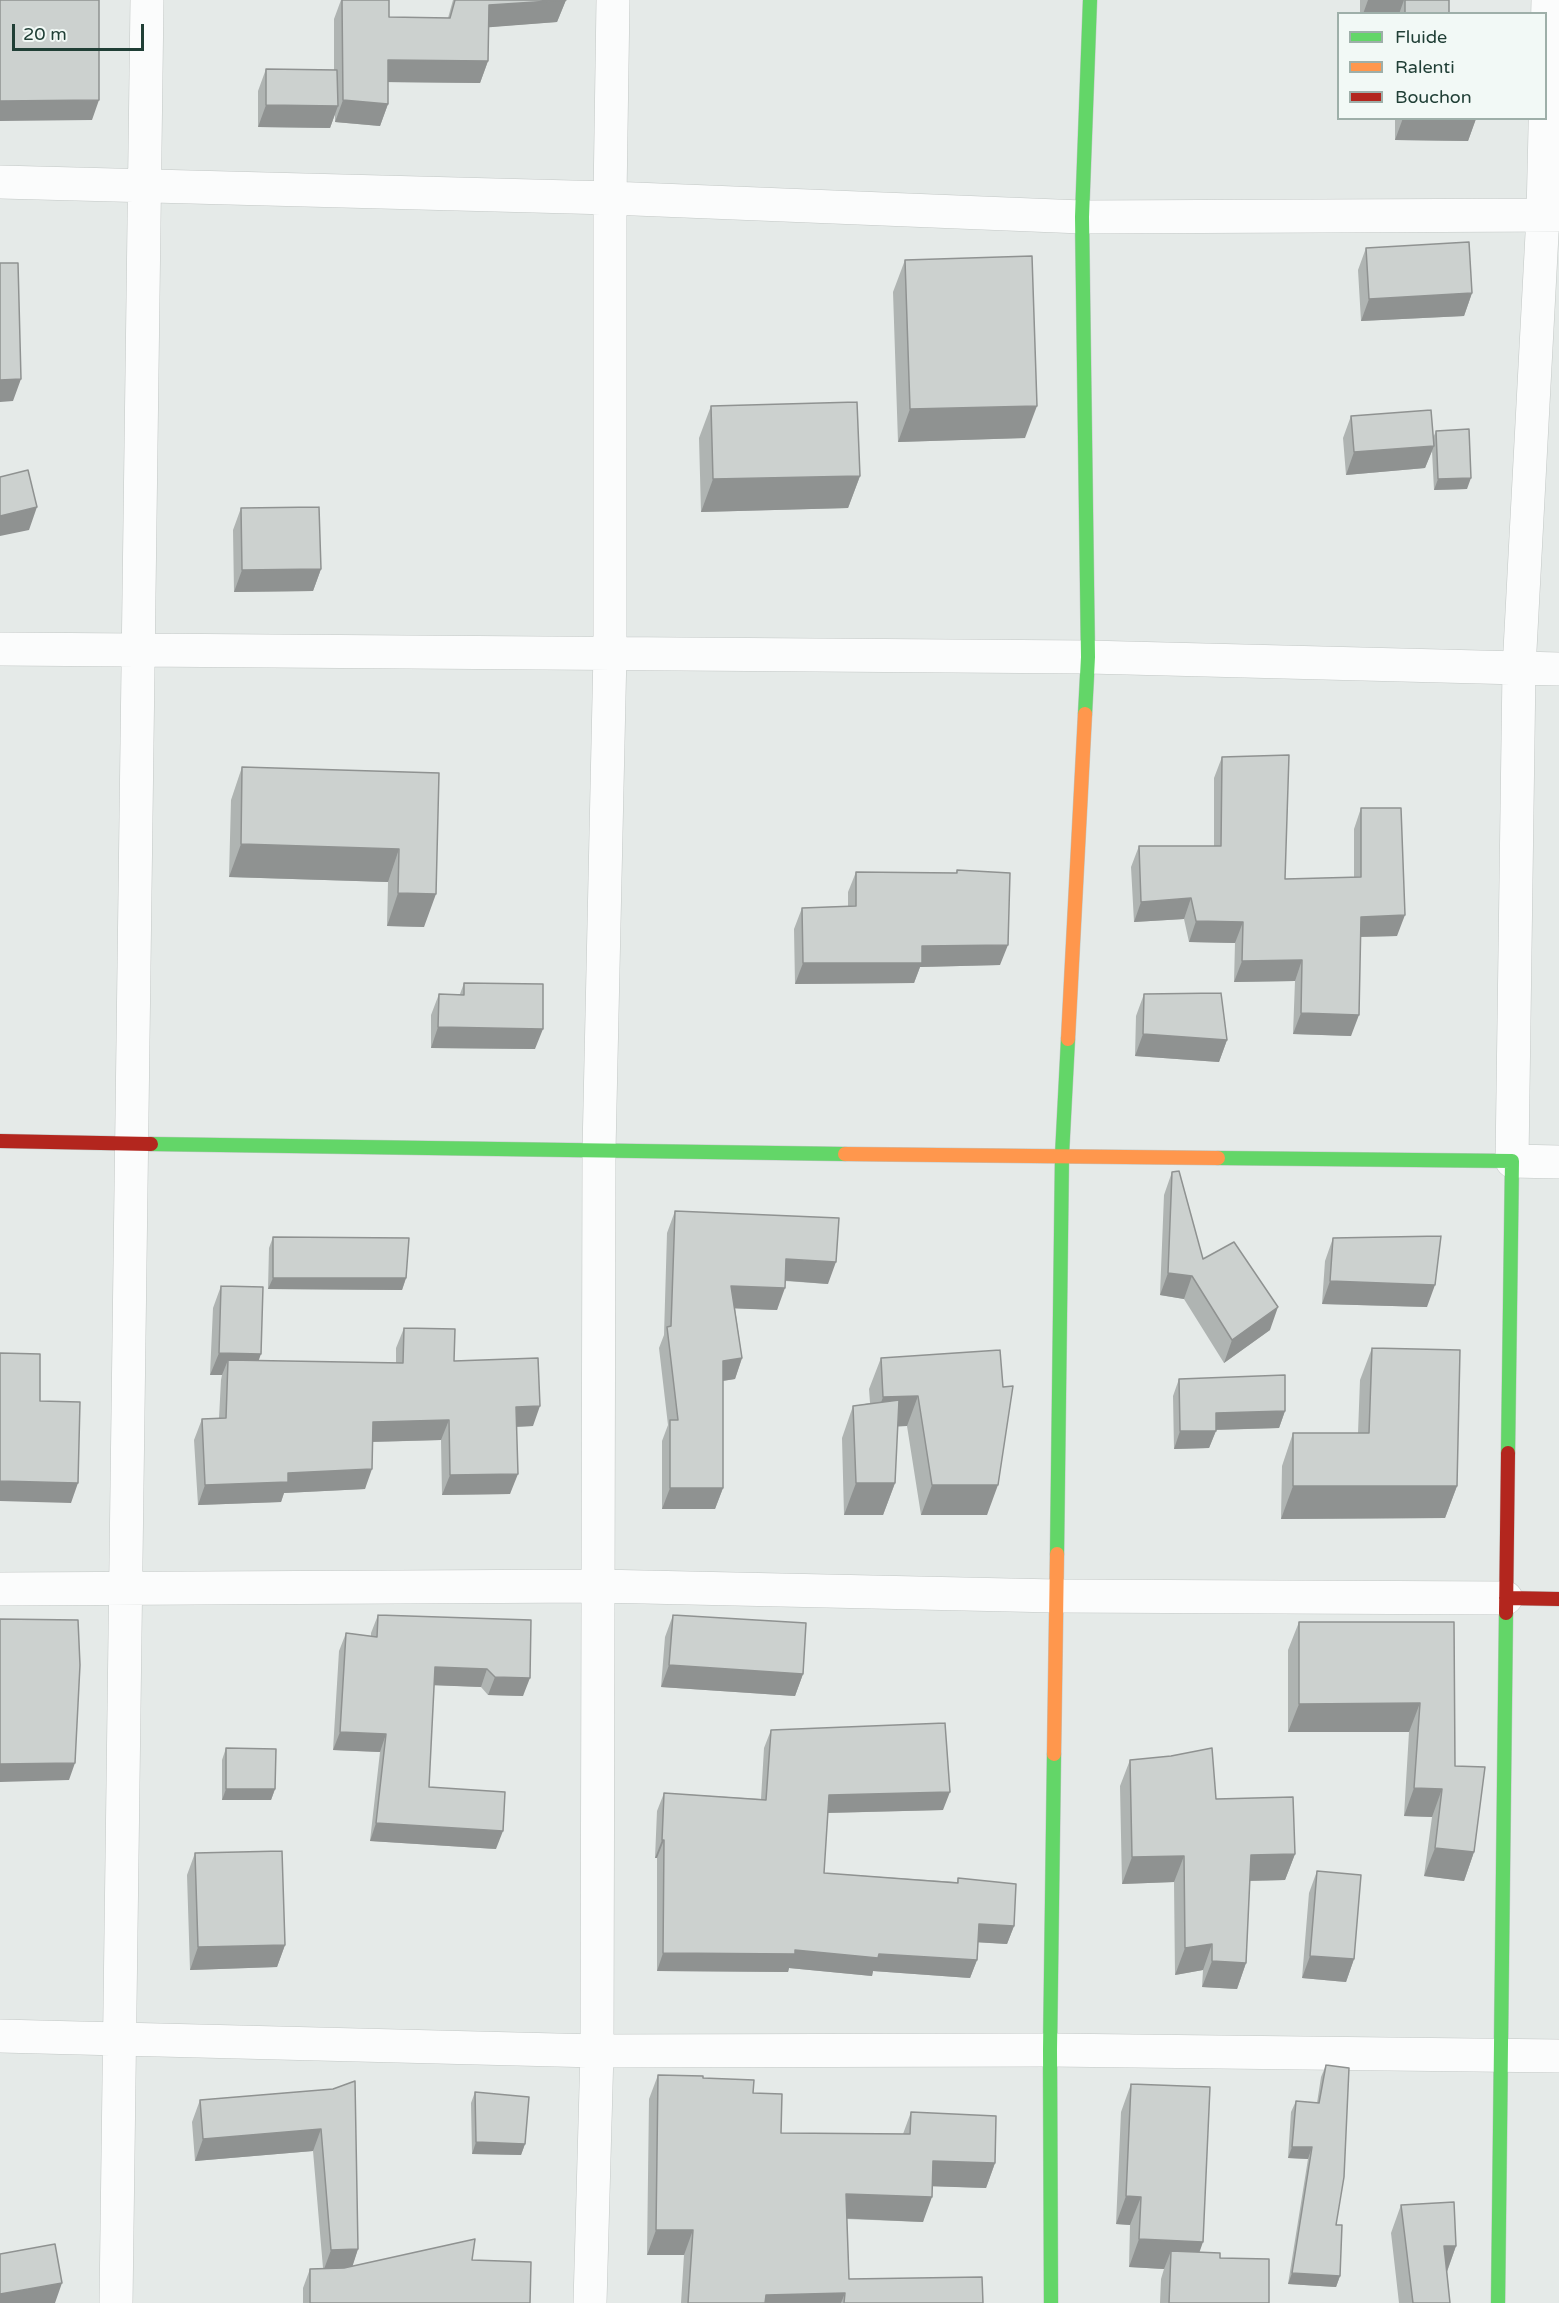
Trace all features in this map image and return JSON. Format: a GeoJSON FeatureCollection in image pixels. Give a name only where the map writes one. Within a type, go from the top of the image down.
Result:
{"type":"FeatureCollection","features":[{"type":"Feature","properties":{"kind":"street"},"geometry":{"type":"LineString","coordinates":[[116,2303],[147,0]]}},
{"type":"Feature","properties":{"kind":"street"},"geometry":{"type":"LineString","coordinates":[[590,2303],[597,2050],[599,1151],[610,652],[610,198],[613,0]]}},
{"type":"Feature","properties":{"kind":"street"},"geometry":{"type":"LineString","coordinates":[[1051,2303],[1050,2050],[1062,1155],[1088,657],[1082,217],[1090,0]]}},
{"type":"Feature","properties":{"kind":"street"},"geometry":{"type":"LineString","coordinates":[[1498,2303],[1519,669],[1551,215],[1548,0]]}},
{"type":"Feature","properties":{"kind":"street"},"geometry":{"type":"LineString","coordinates":[[0,182],[610,198],[1082,217],[1551,215]]}},
{"type":"Feature","properties":{"kind":"street"},"geometry":{"type":"LineString","coordinates":[[0,649],[1088,657],[1559,669]]}},
{"type":"Feature","properties":{"kind":"street"},"geometry":{"type":"LineString","coordinates":[[0,1141],[599,1151],[1559,1162]]}},
{"type":"Feature","properties":{"kind":"street"},"geometry":{"type":"LineString","coordinates":[[0,1589],[598,1586],[1056,1596],[1559,1599]]}},
{"type":"Feature","properties":{"kind":"street"},"geometry":{"type":"LineString","coordinates":[[0,2036],[597,2050],[1050,2050],[1559,2056]]}},
{"type":"Feature","properties":{"kind":"building"},"geometry":{"type":"Polygon","coordinates":[[[0,0],[99,0],[99,100],[0,101],[0,0]]]}},
{"type":"Feature","properties":{"kind":"building"},"geometry":{"type":"Polygon","coordinates":[[[342,0],[389,0],[389,17],[450,18],[455,0],[566,0],[489,5],[488,61],[388,60],[388,104],[343,100],[342,0]]]}},
{"type":"Feature","properties":{"kind":"building"},"geometry":{"type":"Polygon","coordinates":[[[1405,0],[1449,0],[1449,12],[1405,12],[1405,0]]]}},
{"type":"Feature","properties":{"kind":"building"},"geometry":{"type":"Polygon","coordinates":[[[266,69],[337,70],[338,106],[266,105],[266,69]]]}},
{"type":"Feature","properties":{"kind":"building"},"geometry":{"type":"Polygon","coordinates":[[[1469,242],[1472,293],[1369,299],[1366,248],[1469,242]]]}},
{"type":"Feature","properties":{"kind":"building"},"geometry":{"type":"Polygon","coordinates":[[[1032,256],[1037,406],[910,409],[905,260],[1032,256]]]}},
{"type":"Feature","properties":{"kind":"building"},"geometry":{"type":"Polygon","coordinates":[[[0,263],[18,263],[21,379],[0,380],[0,263]]]}},
{"type":"Feature","properties":{"kind":"building"},"geometry":{"type":"Polygon","coordinates":[[[857,402],[860,476],[713,479],[711,406],[857,402]]]}},
{"type":"Feature","properties":{"kind":"building"},"geometry":{"type":"Polygon","coordinates":[[[1431,410],[1434,446],[1354,452],[1351,416],[1431,410]]]}},
{"type":"Feature","properties":{"kind":"building"},"geometry":{"type":"Polygon","coordinates":[[[1469,429],[1471,478],[1438,479],[1436,431],[1469,429]]]}},
{"type":"Feature","properties":{"kind":"building"},"geometry":{"type":"Polygon","coordinates":[[[28,470],[37,507],[0,516],[0,477],[28,470]]]}},
{"type":"Feature","properties":{"kind":"building"},"geometry":{"type":"Polygon","coordinates":[[[319,507],[321,569],[242,570],[241,508],[319,507]]]}},
{"type":"Feature","properties":{"kind":"building"},"geometry":{"type":"Polygon","coordinates":[[[1289,755],[1285,879],[1361,877],[1361,808],[1401,808],[1405,915],[1361,917],[1359,1015],[1301,1013],[1302,960],[1242,961],[1243,922],[1196,921],[1191,898],[1141,902],[1139,846],[1221,846],[1222,757],[1289,755]]]}},
{"type":"Feature","properties":{"kind":"building"},"geometry":{"type":"Polygon","coordinates":[[[242,767],[439,773],[436,894],[398,893],[399,849],[241,844],[242,767]]]}},
{"type":"Feature","properties":{"kind":"building"},"geometry":{"type":"Polygon","coordinates":[[[957,870],[1010,873],[1008,945],[922,946],[922,963],[803,963],[802,908],[856,906],[856,872],[957,873],[957,870]]]}},
{"type":"Feature","properties":{"kind":"building"},"geometry":{"type":"Polygon","coordinates":[[[464,983],[543,984],[543,1029],[438,1027],[439,994],[464,995],[464,983]]]}},
{"type":"Feature","properties":{"kind":"building"},"geometry":{"type":"Polygon","coordinates":[[[1221,993],[1227,1040],[1143,1034],[1144,994],[1221,993]]]}},
{"type":"Feature","properties":{"kind":"building"},"geometry":{"type":"Polygon","coordinates":[[[1179,1171],[1203,1259],[1234,1242],[1278,1307],[1232,1340],[1192,1276],[1168,1273],[1172,1172],[1179,1171]]]}},
{"type":"Feature","properties":{"kind":"building"},"geometry":{"type":"Polygon","coordinates":[[[675,1211],[839,1218],[836,1262],[786,1259],[785,1288],[731,1286],[742,1358],[723,1361],[723,1488],[670,1488],[670,1420],[678,1420],[667,1327],[671,1326],[675,1211]]]}},
{"type":"Feature","properties":{"kind":"building"},"geometry":{"type":"Polygon","coordinates":[[[1441,1236],[1435,1285],[1330,1281],[1333,1238],[1441,1236]]]}},
{"type":"Feature","properties":{"kind":"building"},"geometry":{"type":"Polygon","coordinates":[[[273,1237],[409,1238],[406,1278],[273,1278],[273,1237]]]}},
{"type":"Feature","properties":{"kind":"building"},"geometry":{"type":"Polygon","coordinates":[[[221,1286],[263,1287],[261,1354],[219,1353],[221,1286]]]}},
{"type":"Feature","properties":{"kind":"building"},"geometry":{"type":"Polygon","coordinates":[[[404,1328],[455,1329],[454,1361],[538,1358],[540,1406],[516,1407],[518,1474],[450,1475],[449,1420],[373,1422],[372,1469],[288,1473],[288,1482],[205,1485],[202,1419],[226,1418],[228,1360],[403,1363],[404,1328]]]}},
{"type":"Feature","properties":{"kind":"building"},"geometry":{"type":"Polygon","coordinates":[[[1372,1348],[1460,1350],[1457,1486],[1293,1486],[1293,1433],[1369,1433],[1372,1348]]]}},
{"type":"Feature","properties":{"kind":"building"},"geometry":{"type":"Polygon","coordinates":[[[1000,1350],[1003,1387],[1013,1386],[998,1485],[932,1485],[918,1396],[883,1397],[881,1358],[1000,1350]]]}},
{"type":"Feature","properties":{"kind":"building"},"geometry":{"type":"Polygon","coordinates":[[[0,1353],[40,1354],[40,1401],[80,1402],[78,1483],[0,1481],[0,1353]]]}},
{"type":"Feature","properties":{"kind":"building"},"geometry":{"type":"Polygon","coordinates":[[[1285,1375],[1285,1411],[1216,1413],[1216,1431],[1180,1431],[1179,1379],[1285,1375]]]}},
{"type":"Feature","properties":{"kind":"building"},"geometry":{"type":"Polygon","coordinates":[[[899,1400],[895,1483],[856,1483],[853,1406],[899,1400]]]}},
{"type":"Feature","properties":{"kind":"building"},"geometry":{"type":"Polygon","coordinates":[[[378,1615],[531,1620],[530,1678],[495,1677],[487,1669],[435,1667],[429,1787],[505,1792],[503,1831],[376,1823],[386,1734],[340,1732],[346,1633],[377,1637],[378,1615]]]}},
{"type":"Feature","properties":{"kind":"building"},"geometry":{"type":"Polygon","coordinates":[[[673,1615],[806,1623],[803,1674],[669,1665],[673,1615]]]}},
{"type":"Feature","properties":{"kind":"building"},"geometry":{"type":"Polygon","coordinates":[[[0,1619],[78,1620],[80,1665],[75,1763],[0,1764],[0,1619]]]}},
{"type":"Feature","properties":{"kind":"building"},"geometry":{"type":"Polygon","coordinates":[[[1299,1622],[1454,1622],[1455,1766],[1485,1767],[1474,1852],[1435,1848],[1442,1789],[1414,1788],[1420,1703],[1299,1704],[1299,1622]]]}},
{"type":"Feature","properties":{"kind":"building"},"geometry":{"type":"Polygon","coordinates":[[[945,1723],[950,1792],[829,1795],[824,1873],[958,1883],[958,1878],[1016,1884],[1014,1926],[979,1924],[977,1960],[879,1954],[878,1958],[795,1950],[795,1954],[663,1953],[664,1793],[766,1800],[771,1730],[945,1723]]]}},
{"type":"Feature","properties":{"kind":"building"},"geometry":{"type":"Polygon","coordinates":[[[226,1748],[276,1749],[275,1789],[226,1789],[226,1748]]]}},
{"type":"Feature","properties":{"kind":"building"},"geometry":{"type":"Polygon","coordinates":[[[1212,1748],[1216,1799],[1293,1797],[1295,1854],[1251,1855],[1246,1963],[1212,1961],[1212,1944],[1185,1948],[1184,1856],[1132,1857],[1130,1760],[1171,1756],[1212,1748]]]}},
{"type":"Feature","properties":{"kind":"building"},"geometry":{"type":"Polygon","coordinates":[[[282,1851],[285,1945],[198,1947],[195,1853],[282,1851]]]}},
{"type":"Feature","properties":{"kind":"building"},"geometry":{"type":"Polygon","coordinates":[[[1317,1871],[1361,1875],[1354,1959],[1310,1956],[1317,1871]]]}},
{"type":"Feature","properties":{"kind":"building"},"geometry":{"type":"Polygon","coordinates":[[[1326,2065],[1349,2068],[1344,2177],[1336,2225],[1342,2225],[1340,2276],[1292,2273],[1312,2147],[1292,2147],[1296,2101],[1319,2103],[1326,2065]]]}},
{"type":"Feature","properties":{"kind":"building"},"geometry":{"type":"Polygon","coordinates":[[[658,2075],[754,2080],[753,2093],[782,2094],[781,2133],[910,2134],[911,2112],[996,2116],[995,2163],[933,2161],[932,2197],[846,2194],[849,2279],[982,2277],[983,2303],[844,2303],[845,2293],[766,2295],[765,2303],[688,2303],[693,2230],[656,2230],[658,2075]]]}},
{"type":"Feature","properties":{"kind":"building"},"geometry":{"type":"Polygon","coordinates":[[[355,2081],[358,2249],[331,2250],[321,2129],[203,2139],[200,2100],[333,2089],[355,2081]]]}},
{"type":"Feature","properties":{"kind":"building"},"geometry":{"type":"Polygon","coordinates":[[[1131,2084],[1210,2087],[1203,2242],[1139,2239],[1141,2197],[1126,2196],[1131,2084]]]}},
{"type":"Feature","properties":{"kind":"building"},"geometry":{"type":"Polygon","coordinates":[[[475,2092],[529,2097],[525,2144],[476,2142],[475,2092]]]}},
{"type":"Feature","properties":{"kind":"building"},"geometry":{"type":"Polygon","coordinates":[[[1454,2202],[1456,2246],[1444,2246],[1450,2303],[1413,2303],[1401,2205],[1454,2202]]]}},
{"type":"Feature","properties":{"kind":"building"},"geometry":{"type":"Polygon","coordinates":[[[475,2239],[472,2260],[531,2262],[530,2303],[310,2303],[310,2269],[344,2268],[475,2239]]]}},
{"type":"Feature","properties":{"kind":"building"},"geometry":{"type":"Polygon","coordinates":[[[55,2244],[62,2283],[0,2294],[0,2254],[55,2244]]]}},
{"type":"Feature","properties":{"kind":"building"},"geometry":{"type":"Polygon","coordinates":[[[1171,2251],[1220,2253],[1220,2258],[1269,2259],[1269,2303],[1169,2303],[1171,2251]]]}},
{"type":"Feature","properties":{"kind":"traffic: fast"},"geometry":{"type":"LineString","coordinates":[[1085,714],[1088,657],[1082,217],[1090,0]]}},
{"type":"Feature","properties":{"kind":"traffic: fast"},"geometry":{"type":"LineString","coordinates":[[1057,1554],[1062,1155],[1068,1039]]}},
{"type":"Feature","properties":{"kind":"traffic: fast"},"geometry":{"type":"LineString","coordinates":[[151,1144],[845,1154]]}},
{"type":"Feature","properties":{"kind":"traffic: fast"},"geometry":{"type":"LineString","coordinates":[[1218,1158],[1512,1161],[1508,1453]]}},
{"type":"Feature","properties":{"kind":"traffic: fast"},"geometry":{"type":"LineString","coordinates":[[1498,2303],[1506,1613]]}},
{"type":"Feature","properties":{"kind":"traffic: fast"},"geometry":{"type":"LineString","coordinates":[[1051,2303],[1050,2050],[1054,1754]]}},
{"type":"Feature","properties":{"kind":"traffic: slow"},"geometry":{"type":"LineString","coordinates":[[1068,1039],[1085,714]]}},
{"type":"Feature","properties":{"kind":"traffic: slow"},"geometry":{"type":"LineString","coordinates":[[845,1154],[1218,1158]]}},
{"type":"Feature","properties":{"kind":"traffic: slow"},"geometry":{"type":"LineString","coordinates":[[1054,1754],[1057,1554]]}},
{"type":"Feature","properties":{"kind":"traffic: jam"},"geometry":{"type":"LineString","coordinates":[[0,1141],[151,1144]]}},
{"type":"Feature","properties":{"kind":"traffic: jam"},"geometry":{"type":"LineString","coordinates":[[1506,1613],[1508,1453]]}},
{"type":"Feature","properties":{"kind":"traffic: jam"},"geometry":{"type":"LineString","coordinates":[[1506,1598],[1559,1599]]}}]}
